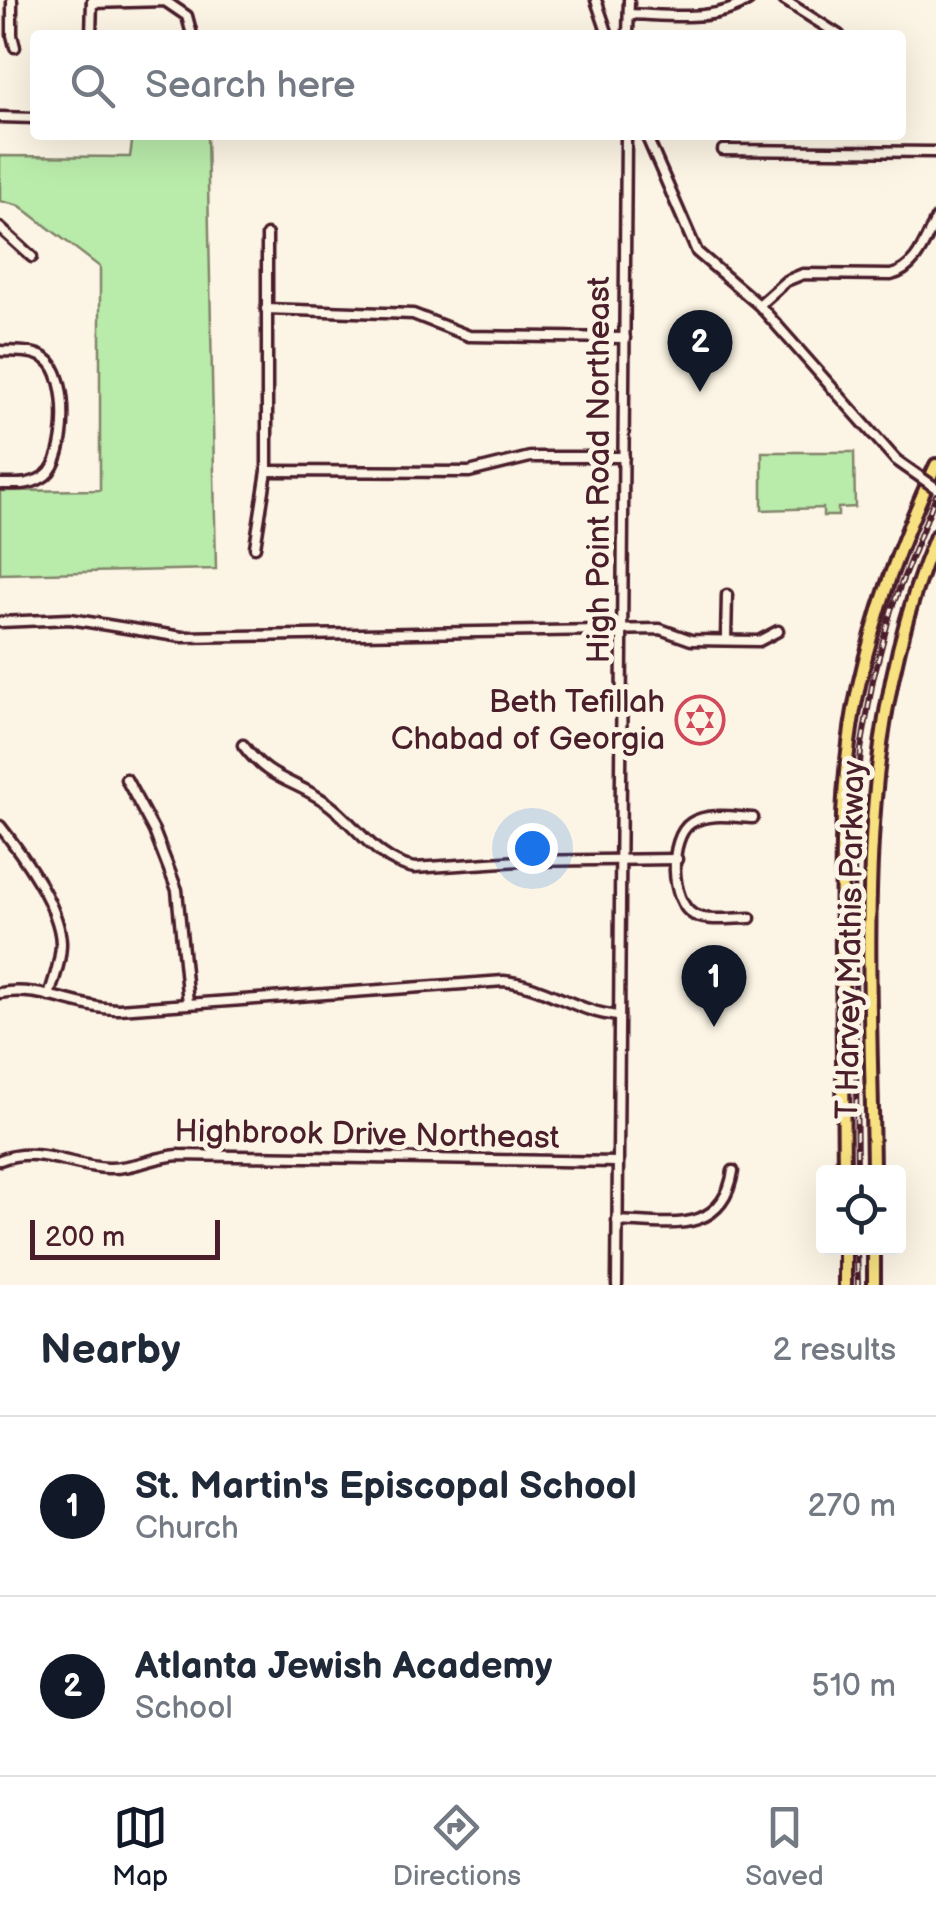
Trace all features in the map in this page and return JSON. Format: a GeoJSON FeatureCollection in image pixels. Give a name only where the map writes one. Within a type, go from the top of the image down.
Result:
{"type":"FeatureCollection","features":[{"type":"Feature","properties":{"kind":"highway","name":"T Harvey Mathis Parkway"},"geometry":{"type":"LineString","coordinates":[[844,1165],[841,854],[848,748],[880,606],[936,465]]}},
{"type":"Feature","properties":{"kind":"highway","name":"T Harvey Mathis Parkway"},"geometry":{"type":"LineString","coordinates":[[873,1165],[870,890],[874,786],[882,718],[898,649],[936,536]]}},
{"type":"Feature","properties":{"kind":"highway"},"geometry":{"type":"LineString","coordinates":[[845,1255],[845,1285]]}},
{"type":"Feature","properties":{"kind":"highway"},"geometry":{"type":"LineString","coordinates":[[874,1255],[874,1285]]}},
{"type":"Feature","properties":{"kind":"street"},"geometry":{"type":"LineString","coordinates":[[12,0],[15,47]]}},
{"type":"Feature","properties":{"kind":"street"},"geometry":{"type":"LineString","coordinates":[[596,0],[606,30]]}},
{"type":"Feature","properties":{"kind":"street"},"geometry":{"type":"LineString","coordinates":[[628,30],[629,0]]}},
{"type":"Feature","properties":{"kind":"street"},"geometry":{"type":"LineString","coordinates":[[629,14],[709,15],[733,10],[749,0]]}},
{"type":"Feature","properties":{"kind":"street"},"geometry":{"type":"LineString","coordinates":[[784,0],[828,30]]}},
{"type":"Feature","properties":{"kind":"street"},"geometry":{"type":"LineString","coordinates":[[91,30],[92,2],[165,1],[187,16],[191,30]]}},
{"type":"Feature","properties":{"kind":"street"},"geometry":{"type":"LineString","coordinates":[[0,117],[30,118]]}},
{"type":"Feature","properties":{"kind":"street","name":"High Point Road Northeast"},"geometry":{"type":"LineString","coordinates":[[617,1285],[626,140]]}},
{"type":"Feature","properties":{"kind":"street"},"geometry":{"type":"LineString","coordinates":[[648,140],[697,252],[758,306],[896,460],[936,488]]}},
{"type":"Feature","properties":{"kind":"street"},"geometry":{"type":"LineString","coordinates":[[722,150],[936,152]]}},
{"type":"Feature","properties":{"kind":"street"},"geometry":{"type":"LineString","coordinates":[[758,306],[786,281],[803,274],[904,272],[936,218]]}},
{"type":"Feature","properties":{"kind":"street"},"geometry":{"type":"LineString","coordinates":[[0,228],[32,257]]}},
{"type":"Feature","properties":{"kind":"street"},"geometry":{"type":"LineString","coordinates":[[255,547],[267,471],[266,235]]}},
{"type":"Feature","properties":{"kind":"street"},"geometry":{"type":"LineString","coordinates":[[904,272],[910,282]]}},
{"type":"Feature","properties":{"kind":"street"},"geometry":{"type":"LineString","coordinates":[[266,309],[413,314],[469,336],[625,338]]}},
{"type":"Feature","properties":{"kind":"street"},"geometry":{"type":"LineString","coordinates":[[0,351],[41,356],[56,367],[62,389],[56,462],[44,477],[34,482],[0,484]]}},
{"type":"Feature","properties":{"kind":"street"},"geometry":{"type":"LineString","coordinates":[[267,471],[469,472],[530,457],[624,456]]}},
{"type":"Feature","properties":{"kind":"street"},"geometry":{"type":"LineString","coordinates":[[726,640],[727,595]]}},
{"type":"Feature","properties":{"kind":"street"},"geometry":{"type":"LineString","coordinates":[[0,622],[70,619],[182,637],[660,629],[691,640],[760,640],[778,631]]}},
{"type":"Feature","properties":{"kind":"street"},"geometry":{"type":"LineString","coordinates":[[243,746],[257,764],[317,796],[347,819],[379,854],[403,866],[677,860]]}},
{"type":"Feature","properties":{"kind":"street"},"geometry":{"type":"LineString","coordinates":[[126,780],[154,831],[176,890],[182,913],[188,1003]]}},
{"type":"Feature","properties":{"kind":"street"},"geometry":{"type":"LineString","coordinates":[[750,918],[692,914],[678,894],[677,860],[678,840],[691,823],[709,817],[753,818]]}},
{"type":"Feature","properties":{"kind":"street"},"geometry":{"type":"LineString","coordinates":[[0,826],[48,900],[58,923],[60,955],[50,996]]}},
{"type":"Feature","properties":{"kind":"street"},"geometry":{"type":"LineString","coordinates":[[0,993],[22,991],[105,1009],[504,981],[532,986],[583,1010],[620,1016]]}},
{"type":"Feature","properties":{"kind":"street","name":"Highbrook Drive Northeast"},"geometry":{"type":"LineString","coordinates":[[0,1160],[41,1154],[110,1168],[178,1155],[618,1162]]}},
{"type":"Feature","properties":{"kind":"street"},"geometry":{"type":"LineString","coordinates":[[618,1221],[690,1222],[705,1218],[724,1201],[733,1171]]}},
{"type":"Feature","properties":{"kind":"green space"},"geometry":{"type":"Polygon","coordinates":[[[132,140],[207,140],[216,569],[0,574],[0,491],[100,490],[100,267],[20,206],[0,201],[0,156],[130,157],[132,140]]]}},
{"type":"Feature","properties":{"kind":"green space"},"geometry":{"type":"Polygon","coordinates":[[[762,452],[854,452],[855,507],[838,508],[838,516],[823,516],[823,508],[762,510],[762,452]]]}},
{"type":"Feature","properties":{"kind":"railway"},"geometry":{"type":"LineString","coordinates":[[857,1165],[854,854],[861,750],[891,610],[936,495]]}},
{"type":"Feature","properties":{"kind":"railway"},"geometry":{"type":"LineString","coordinates":[[857,1255],[858,1285]]}},
{"type":"Feature","properties":{"kind":"place","name":"Atlanta Jewish Academy"},"geometry":{"type":"Point","coordinates":[700,392]}},
{"type":"Feature","properties":{"kind":"place","name":"Beth Tefillah Chabad of Georgia"},"geometry":{"type":"Point","coordinates":[700,720]}},
{"type":"Feature","properties":{"kind":"place","name":"St. Martin's Episcopal School"},"geometry":{"type":"Point","coordinates":[714,1027]}}]}
